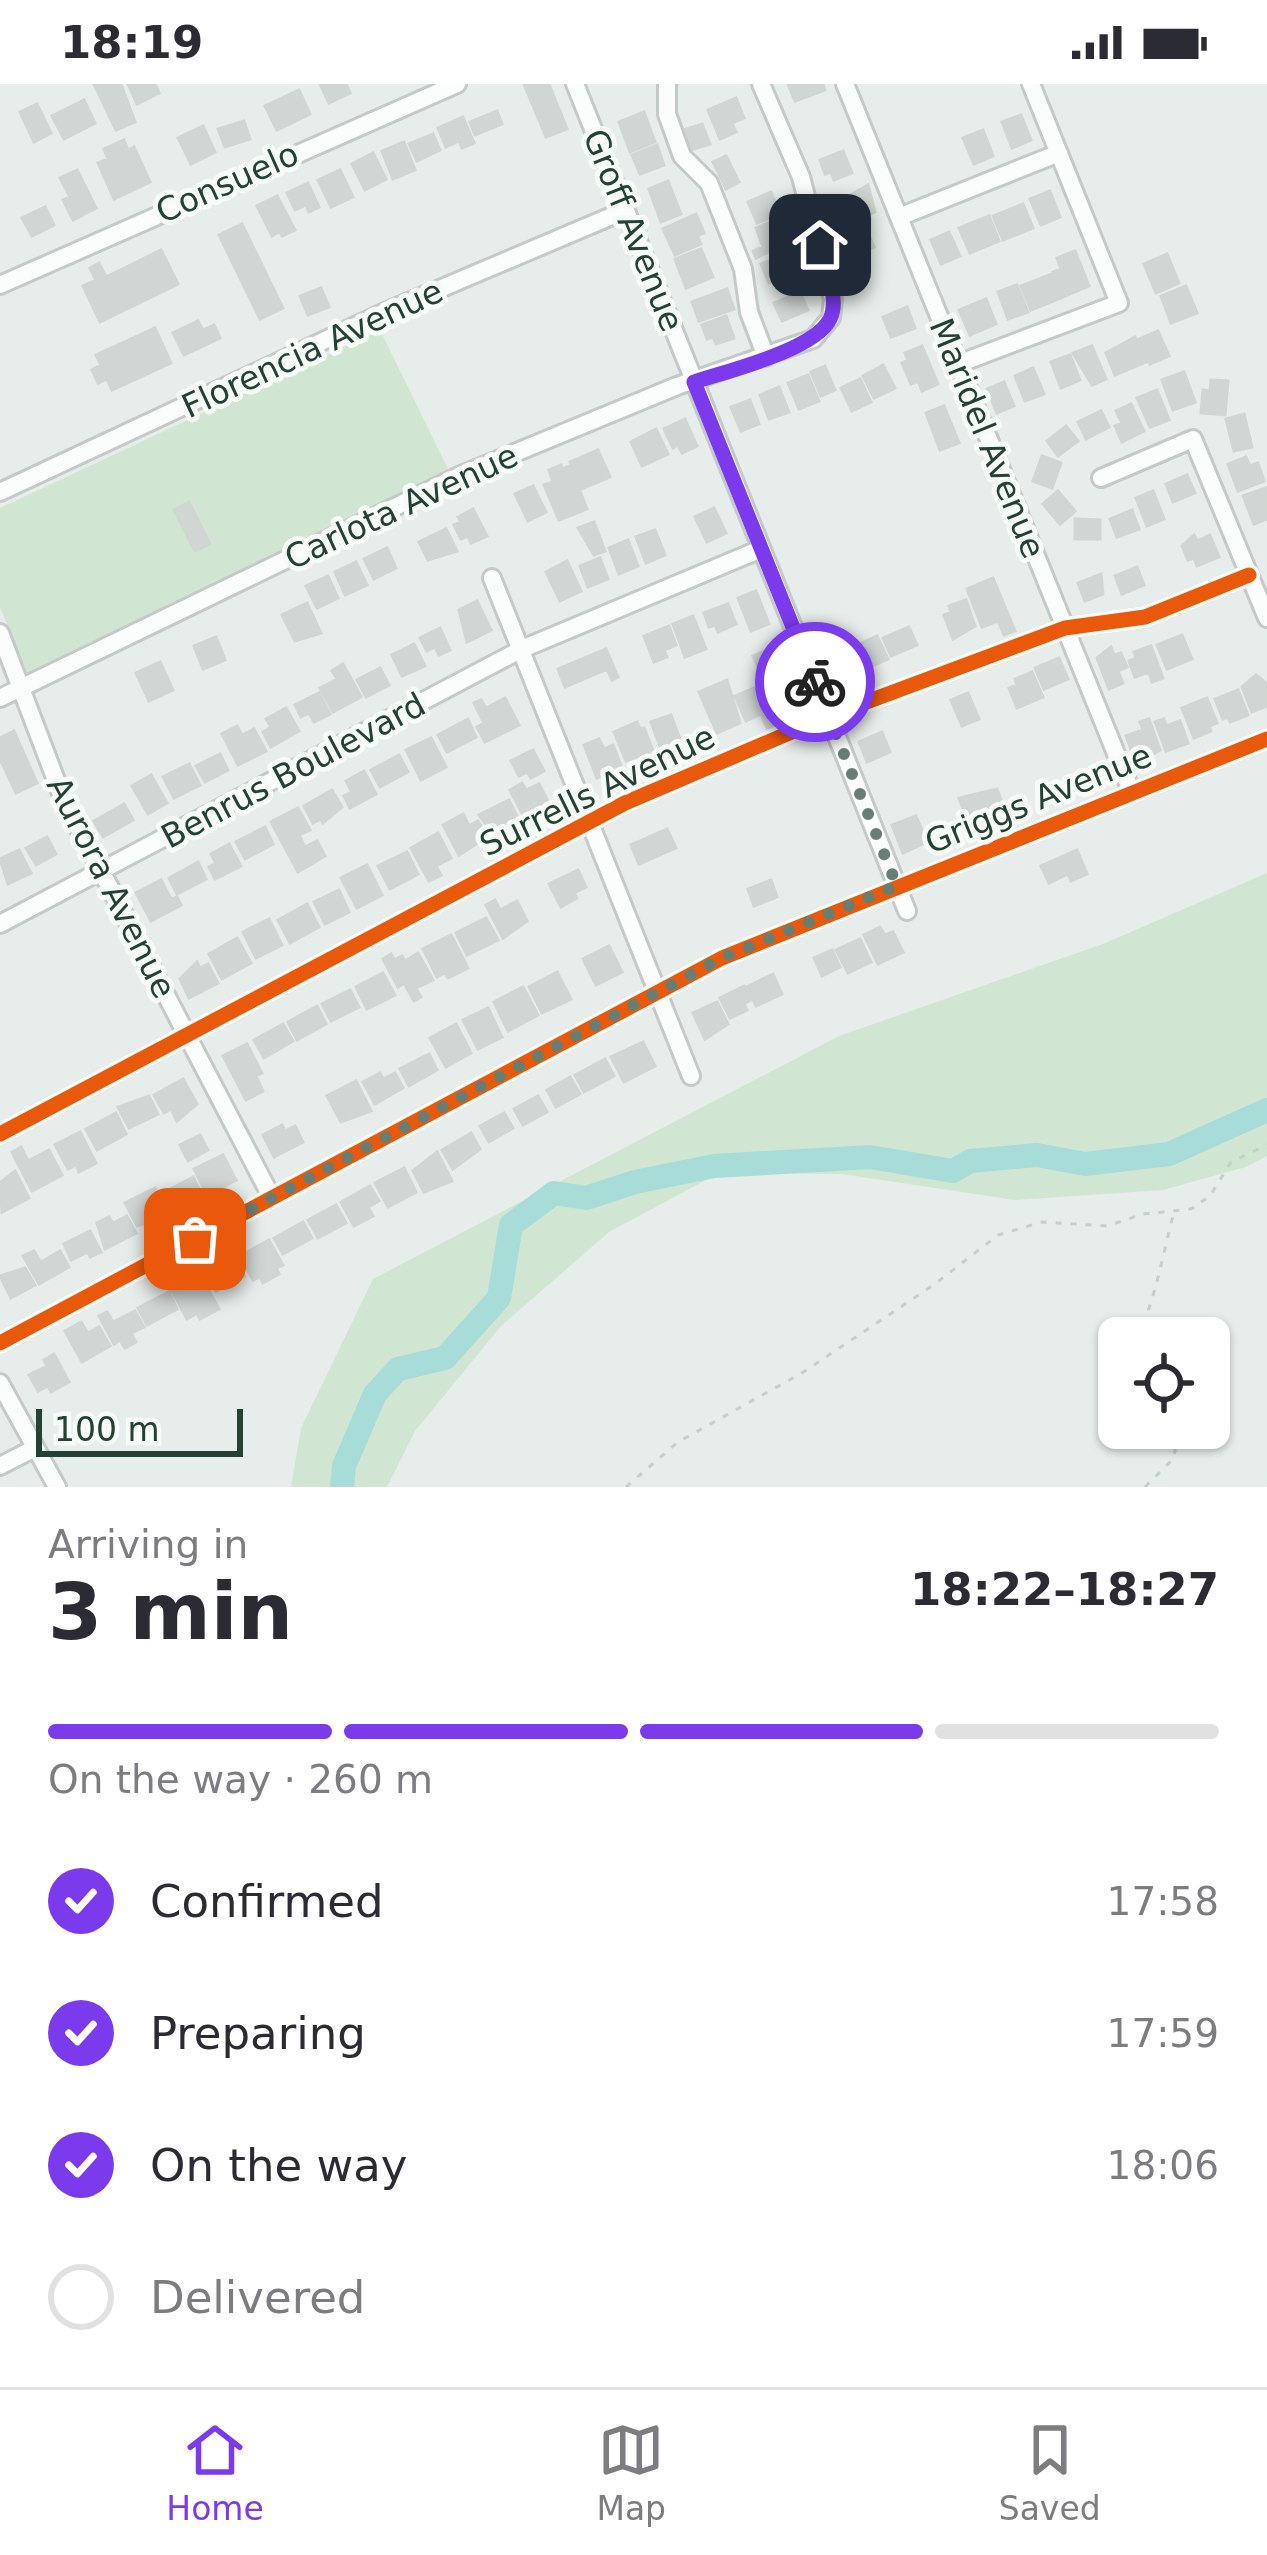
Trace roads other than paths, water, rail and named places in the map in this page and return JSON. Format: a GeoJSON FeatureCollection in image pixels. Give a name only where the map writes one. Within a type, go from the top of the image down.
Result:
{"type":"FeatureCollection","features":[{"type":"Feature","properties":{"kind":"street","name":"Consuelo"},"geometry":{"type":"LineString","coordinates":[[0,285],[457,84]]}},
{"type":"Feature","properties":{"kind":"street","name":"Groff Avenue"},"geometry":{"type":"LineString","coordinates":[[575,84],[907,911]]}},
{"type":"Feature","properties":{"kind":"street"},"geometry":{"type":"LineString","coordinates":[[667,84],[667,114],[674,135],[682,156],[709,183],[743,269],[749,312],[766,357]]}},
{"type":"Feature","properties":{"kind":"street","name":"Carlota Avenue"},"geometry":{"type":"LineString","coordinates":[[0,698],[459,476],[813,339],[831,318],[833,299],[801,177],[761,84]]}},
{"type":"Feature","properties":{"kind":"street","name":"Maridel Avenue"},"geometry":{"type":"LineString","coordinates":[[845,84],[1132,793]]}},
{"type":"Feature","properties":{"kind":"street"},"geometry":{"type":"LineString","coordinates":[[958,364],[1119,303],[1031,84]]}},
{"type":"Feature","properties":{"kind":"street"},"geometry":{"type":"LineString","coordinates":[[899,218],[1059,153]]}},
{"type":"Feature","properties":{"kind":"street","name":"Florencia Avenue"},"geometry":{"type":"LineString","coordinates":[[0,492],[383,313],[626,210]]}},
{"type":"Feature","properties":{"kind":"street"},"geometry":{"type":"LineString","coordinates":[[1101,478],[1193,439],[1267,618]]}},
{"type":"Feature","properties":{"kind":"street","name":"Benrus Boulevard"},"geometry":{"type":"LineString","coordinates":[[0,924],[522,649],[761,549]]}},
{"type":"Feature","properties":{"kind":"street","name":"Surrells Avenue"},"geometry":{"type":"LineString","coordinates":[[0,1134],[591,821],[829,716],[1065,628],[1145,617],[1249,574]]}},
{"type":"Feature","properties":{"kind":"street"},"geometry":{"type":"LineString","coordinates":[[492,578],[691,1076]]}},
{"type":"Feature","properties":{"kind":"street","name":"Aurora Avenue"},"geometry":{"type":"LineString","coordinates":[[0,633],[62,796],[272,1198]]}},
{"type":"Feature","properties":{"kind":"street","name":"Griggs Avenue"},"geometry":{"type":"LineString","coordinates":[[0,1343],[771,934],[1267,739]]}},
{"type":"Feature","properties":{"kind":"street"},"geometry":{"type":"LineString","coordinates":[[0,1383],[57,1487]]}},
{"type":"Feature","properties":{"kind":"street"},"geometry":{"type":"LineString","coordinates":[[0,1466],[35,1448]]}},
{"type":"Feature","properties":{"kind":"waterway"},"geometry":{"type":"LineString","coordinates":[[342,1487],[344,1466],[375,1394],[398,1369],[445,1358],[499,1298],[511,1225],[554,1193],[586,1198],[635,1182],[714,1166],[870,1157],[953,1171],[970,1161],[1037,1155],[1085,1164],[1169,1154],[1267,1110]]}}]}
